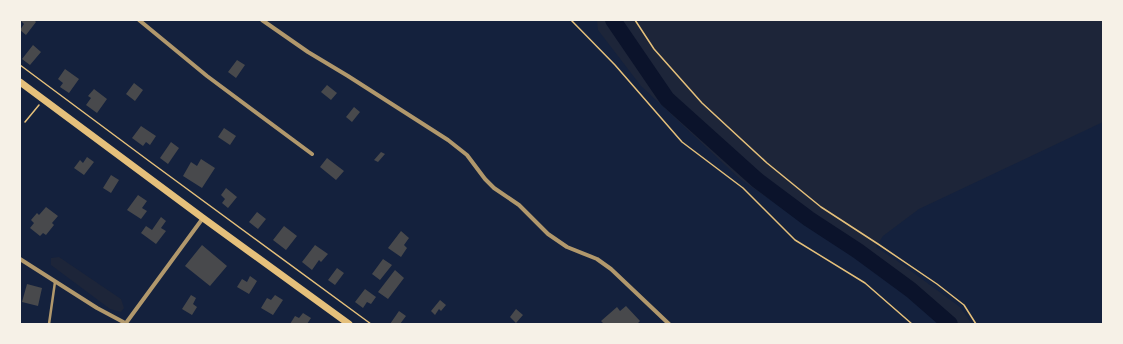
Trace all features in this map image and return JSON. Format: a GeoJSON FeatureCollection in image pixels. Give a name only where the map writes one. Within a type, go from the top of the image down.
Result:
{"type":"FeatureCollection","features":[{"type":"Feature","properties":{"kind":"main road"},"geometry":{"type":"LineString","coordinates":[[20,82],[349,324]]}},
{"type":"Feature","properties":{"kind":"street"},"geometry":{"type":"LineString","coordinates":[[140,20],[207,76],[312,154]]}},
{"type":"Feature","properties":{"kind":"street"},"geometry":{"type":"LineString","coordinates":[[262,20],[308,52],[448,140],[467,155],[485,179],[494,188],[519,205],[548,234],[567,247],[597,259],[611,269],[669,324]]}},
{"type":"Feature","properties":{"kind":"street"},"geometry":{"type":"LineString","coordinates":[[20,259],[97,308],[127,324],[203,218]]}},
{"type":"Feature","properties":{"kind":"lane"},"geometry":{"type":"LineString","coordinates":[[49,324],[55,282]]}},
{"type":"Feature","properties":{"kind":"path"},"geometry":{"type":"LineString","coordinates":[[571,20],[615,65],[682,142],[742,188],[795,240],[865,283],[912,324]]}},
{"type":"Feature","properties":{"kind":"path"},"geometry":{"type":"LineString","coordinates":[[635,20],[654,49],[702,102],[767,163],[821,208],[937,284],[964,305],[976,324]]}},
{"type":"Feature","properties":{"kind":"path"},"geometry":{"type":"LineString","coordinates":[[20,65],[371,324]]}},
{"type":"Feature","properties":{"kind":"path"},"geometry":{"type":"LineString","coordinates":[[25,122],[43,99]]}},
{"type":"Feature","properties":{"kind":"shaded area"},"geometry":{"type":"Polygon","coordinates":[[[597,20],[1103,20],[1103,122],[919,209],[883,236],[876,247],[960,307],[972,324],[939,324],[902,290],[740,179],[641,86],[598,30],[597,20]]]}},
{"type":"Feature","properties":{"kind":"shaded area"},"geometry":{"type":"Polygon","coordinates":[[[59,257],[121,299],[124,308],[121,312],[110,309],[51,265],[51,258],[59,257]]]}},
{"type":"Feature","properties":{"kind":"building"},"geometry":{"type":"Polygon","coordinates":[[[20,20],[34,20],[36,22],[26,35],[20,30],[24,24],[20,20]]]}},
{"type":"Feature","properties":{"kind":"building"},"geometry":{"type":"Polygon","coordinates":[[[33,45],[41,52],[30,65],[22,59],[33,45]]]}},
{"type":"Feature","properties":{"kind":"building"},"geometry":{"type":"Polygon","coordinates":[[[237,60],[245,65],[236,78],[228,72],[237,60]]]}},
{"type":"Feature","properties":{"kind":"building"},"geometry":{"type":"Polygon","coordinates":[[[65,69],[79,79],[69,93],[60,87],[63,83],[58,79],[65,69]]]}},
{"type":"Feature","properties":{"kind":"building"},"geometry":{"type":"Polygon","coordinates":[[[134,83],[143,90],[135,101],[126,94],[134,83]]]}},
{"type":"Feature","properties":{"kind":"building"},"geometry":{"type":"Polygon","coordinates":[[[327,85],[337,93],[331,100],[321,92],[327,85]]]}},
{"type":"Feature","properties":{"kind":"building"},"geometry":{"type":"Polygon","coordinates":[[[94,89],[107,99],[97,113],[86,105],[91,98],[88,96],[94,89]]]}},
{"type":"Feature","properties":{"kind":"building"},"geometry":{"type":"Polygon","coordinates":[[[354,107],[360,112],[352,122],[346,117],[354,107]]]}},
{"type":"Feature","properties":{"kind":"building"},"geometry":{"type":"Polygon","coordinates":[[[141,126],[156,136],[150,145],[146,142],[143,146],[132,138],[141,126]]]}},
{"type":"Feature","properties":{"kind":"building"},"geometry":{"type":"Polygon","coordinates":[[[224,128],[236,136],[230,145],[218,137],[224,128]]]}},
{"type":"Feature","properties":{"kind":"building"},"geometry":{"type":"Polygon","coordinates":[[[171,142],[179,148],[168,164],[160,158],[171,142]]]}},
{"type":"Feature","properties":{"kind":"building"},"geometry":{"type":"Polygon","coordinates":[[[381,152],[385,154],[378,162],[374,160],[381,152]]]}},
{"type":"Feature","properties":{"kind":"building"},"geometry":{"type":"Polygon","coordinates":[[[87,157],[94,162],[84,175],[74,168],[80,160],[83,163],[87,157]]]}},
{"type":"Feature","properties":{"kind":"building"},"geometry":{"type":"Polygon","coordinates":[[[327,158],[344,171],[336,180],[320,167],[327,158]]]}},
{"type":"Feature","properties":{"kind":"building"},"geometry":{"type":"Polygon","coordinates":[[[201,159],[215,168],[202,188],[183,176],[191,162],[197,166],[201,159]]]}},
{"type":"Feature","properties":{"kind":"building"},"geometry":{"type":"Polygon","coordinates":[[[111,175],[119,180],[111,193],[103,188],[111,175]]]}},
{"type":"Feature","properties":{"kind":"building"},"geometry":{"type":"Polygon","coordinates":[[[226,188],[237,197],[228,208],[222,203],[225,199],[221,195],[226,188]]]}},
{"type":"Feature","properties":{"kind":"building"},"geometry":{"type":"Polygon","coordinates":[[[138,195],[147,201],[142,208],[147,211],[141,219],[127,210],[138,195]]]}},
{"type":"Feature","properties":{"kind":"building"},"geometry":{"type":"Polygon","coordinates":[[[46,207],[58,216],[52,223],[54,225],[46,235],[43,233],[40,236],[30,228],[34,223],[31,220],[37,213],[39,215],[46,207]]]}},
{"type":"Feature","properties":{"kind":"building"},"geometry":{"type":"Polygon","coordinates":[[[257,212],[266,219],[258,229],[249,222],[257,212]]]}},
{"type":"Feature","properties":{"kind":"building"},"geometry":{"type":"Polygon","coordinates":[[[161,217],[166,221],[161,228],[166,231],[156,244],[141,233],[146,226],[152,230],[161,217]]]}},
{"type":"Feature","properties":{"kind":"building"},"geometry":{"type":"Polygon","coordinates":[[[284,226],[297,236],[286,250],[273,240],[284,226]]]}},
{"type":"Feature","properties":{"kind":"building"},"geometry":{"type":"Polygon","coordinates":[[[401,231],[409,238],[404,245],[407,248],[401,257],[388,248],[401,231]]]}},
{"type":"Feature","properties":{"kind":"building"},"geometry":{"type":"Polygon","coordinates":[[[202,245],[227,266],[210,286],[185,266],[202,245]]]}},
{"type":"Feature","properties":{"kind":"building"},"geometry":{"type":"Polygon","coordinates":[[[315,245],[328,254],[321,262],[319,260],[312,270],[302,262],[315,245]]]}},
{"type":"Feature","properties":{"kind":"building"},"geometry":{"type":"Polygon","coordinates":[[[383,259],[392,265],[380,280],[372,274],[383,259]]]}},
{"type":"Feature","properties":{"kind":"building"},"geometry":{"type":"Polygon","coordinates":[[[337,268],[344,273],[335,285],[328,280],[337,268]]]}},
{"type":"Feature","properties":{"kind":"building"},"geometry":{"type":"Polygon","coordinates":[[[395,270],[404,278],[388,299],[378,292],[395,270]]]}},
{"type":"Feature","properties":{"kind":"building"},"geometry":{"type":"Polygon","coordinates":[[[250,276],[257,281],[249,294],[237,287],[242,279],[247,282],[250,276]]]}},
{"type":"Feature","properties":{"kind":"building"},"geometry":{"type":"Polygon","coordinates":[[[27,284],[42,288],[38,306],[22,302],[27,284]]]}},
{"type":"Feature","properties":{"kind":"building"},"geometry":{"type":"Polygon","coordinates":[[[365,289],[376,297],[371,304],[367,302],[363,308],[355,302],[365,289]]]}},
{"type":"Feature","properties":{"kind":"building"},"geometry":{"type":"Polygon","coordinates":[[[191,295],[196,298],[193,304],[197,307],[192,315],[182,309],[191,295]]]}},
{"type":"Feature","properties":{"kind":"building"},"geometry":{"type":"Polygon","coordinates":[[[275,295],[283,300],[273,315],[261,308],[267,298],[271,300],[275,295]]]}},
{"type":"Feature","properties":{"kind":"building"},"geometry":{"type":"Polygon","coordinates":[[[440,300],[446,305],[441,311],[439,309],[435,315],[431,311],[440,300]]]}},
{"type":"Feature","properties":{"kind":"building"},"geometry":{"type":"Polygon","coordinates":[[[626,306],[640,321],[637,324],[604,324],[601,321],[617,307],[620,311],[626,306]]]}},
{"type":"Feature","properties":{"kind":"building"},"geometry":{"type":"Polygon","coordinates":[[[516,309],[523,315],[516,323],[510,317],[516,309]]]}},
{"type":"Feature","properties":{"kind":"building"},"geometry":{"type":"Polygon","coordinates":[[[399,311],[406,316],[400,324],[390,324],[399,311]]]}},
{"type":"Feature","properties":{"kind":"building"},"geometry":{"type":"Polygon","coordinates":[[[303,313],[311,318],[307,324],[290,324],[295,316],[299,318],[303,313]]]}},
{"type":"Feature","properties":{"kind":"waterway"},"geometry":{"type":"LineString","coordinates":[[613,20],[667,99],[757,180],[809,219],[858,251],[911,290],[950,324]]}}]}
